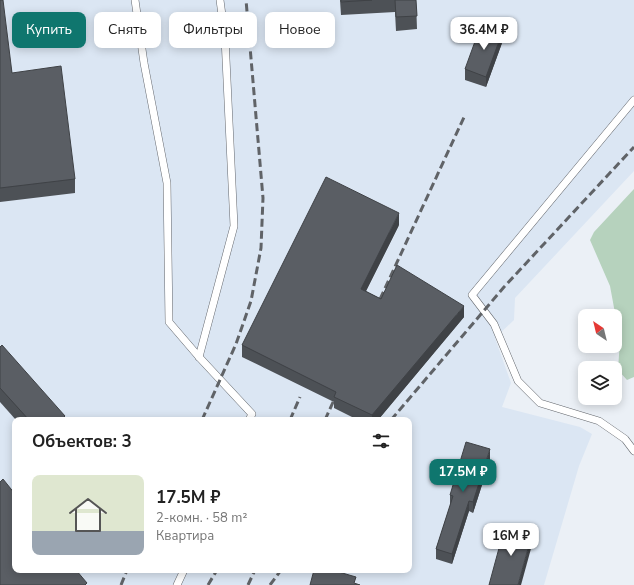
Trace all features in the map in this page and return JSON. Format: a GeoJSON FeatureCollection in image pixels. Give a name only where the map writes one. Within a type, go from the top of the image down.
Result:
{"type":"FeatureCollection","features":[{"type":"Feature","properties":{"kind":"lane"},"geometry":{"type":"LineString","coordinates":[[135,0],[144,63],[167,183],[169,322],[252,414],[250,417]]}},
{"type":"Feature","properties":{"kind":"lane"},"geometry":{"type":"LineString","coordinates":[[199,357],[234,226],[226,38],[220,0]]}},
{"type":"Feature","properties":{"kind":"lane"},"geometry":{"type":"LineString","coordinates":[[634,100],[472,296],[494,324],[518,381],[540,403],[599,421],[625,439],[634,451]]}},
{"type":"Feature","properties":{"kind":"lane"},"geometry":{"type":"LineString","coordinates":[[177,585],[183,573]]}},
{"type":"Feature","properties":{"kind":"shaded area"},"geometry":{"type":"Polygon","coordinates":[[[0,0],[634,0],[634,171],[515,298],[514,320],[495,338],[511,383],[502,407],[580,427],[592,434],[579,466],[544,585],[0,585],[0,0]]]}},
{"type":"Feature","properties":{"kind":"green space"},"geometry":{"type":"Polygon","coordinates":[[[634,189],[634,377],[627,380],[622,374],[622,361],[619,361],[619,353],[622,353],[622,309],[614,309],[610,286],[590,240],[594,232],[634,189]]]}},
{"type":"Feature","properties":{"kind":"building"},"geometry":{"type":"Polygon","coordinates":[[[0,0],[3,0],[12,73],[61,66],[75,179],[0,188],[0,0]]]}},
{"type":"Feature","properties":{"kind":"building"},"geometry":{"type":"Polygon","coordinates":[[[341,0],[372,0],[341,2],[341,0]]]}},
{"type":"Feature","properties":{"kind":"building"},"geometry":{"type":"Polygon","coordinates":[[[395,0],[416,0],[417,16],[396,17],[395,0]]]}},
{"type":"Feature","properties":{"kind":"building"},"geometry":{"type":"Polygon","coordinates":[[[481,25],[502,33],[486,77],[465,69],[481,25]]]}},
{"type":"Feature","properties":{"kind":"building"},"geometry":{"type":"Polygon","coordinates":[[[326,177],[399,213],[361,289],[381,299],[397,265],[464,306],[372,415],[334,397],[336,392],[242,345],[326,177]]]}},
{"type":"Feature","properties":{"kind":"building"},"geometry":{"type":"Polygon","coordinates":[[[2,345],[65,416],[64,417],[26,417],[0,388],[0,347],[2,345]]]}},
{"type":"Feature","properties":{"kind":"building"},"geometry":{"type":"Polygon","coordinates":[[[466,442],[490,449],[473,502],[469,501],[452,554],[436,549],[453,496],[450,495],[466,442]]]}},
{"type":"Feature","properties":{"kind":"building"},"geometry":{"type":"Polygon","coordinates":[[[3,479],[12,490],[12,573],[79,573],[87,583],[85,585],[0,585],[0,482],[3,479]]]}},
{"type":"Feature","properties":{"kind":"building"},"geometry":{"type":"Polygon","coordinates":[[[505,526],[532,534],[518,585],[489,585],[505,526]]]}},
{"type":"Feature","properties":{"kind":"building"},"geometry":{"type":"Polygon","coordinates":[[[313,573],[342,573],[356,577],[354,583],[360,585],[310,585],[313,573]]]}},
{"type":"Feature","properties":{"kind":"railway"},"geometry":{"type":"LineString","coordinates":[[203,417],[236,344],[251,301],[261,248],[263,198],[246,0]]}},
{"type":"Feature","properties":{"kind":"railway"},"geometry":{"type":"LineString","coordinates":[[375,310],[465,115]]}},
{"type":"Feature","properties":{"kind":"railway"},"geometry":{"type":"LineString","coordinates":[[394,417],[504,287],[634,147]]}},
{"type":"Feature","properties":{"kind":"railway"},"geometry":{"type":"LineString","coordinates":[[326,417],[338,391]]}},
{"type":"Feature","properties":{"kind":"railway"},"geometry":{"type":"LineString","coordinates":[[291,417],[300,397]]}},
{"type":"Feature","properties":{"kind":"railway"},"geometry":{"type":"LineString","coordinates":[[121,585],[126,573]]}},
{"type":"Feature","properties":{"kind":"railway"},"geometry":{"type":"LineString","coordinates":[[208,585],[215,573]]}},
{"type":"Feature","properties":{"kind":"railway"},"geometry":{"type":"LineString","coordinates":[[248,585],[254,573]]}},
{"type":"Feature","properties":{"kind":"railway"},"geometry":{"type":"LineString","coordinates":[[270,585],[279,573]]}}]}
